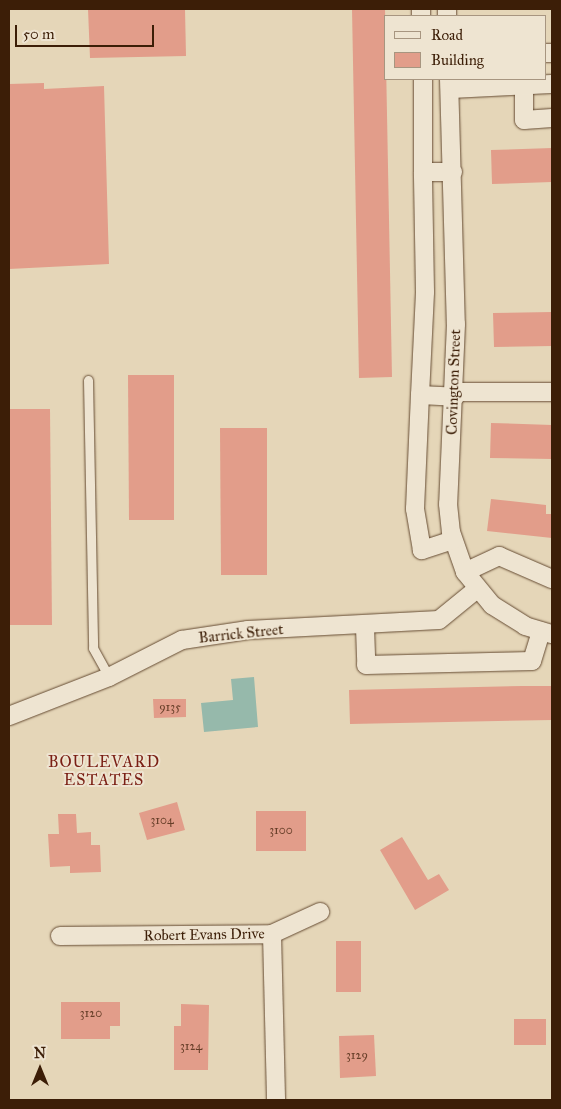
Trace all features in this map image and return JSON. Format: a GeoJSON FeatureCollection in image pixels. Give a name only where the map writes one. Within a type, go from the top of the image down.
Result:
{"type":"FeatureCollection","features":[{"type":"Feature","properties":{"kind":"street"},"geometry":{"type":"LineString","coordinates":[[423,80],[425,292],[415,509],[422,550],[453,540]]}},
{"type":"Feature","properties":{"kind":"street"},"geometry":{"type":"LineString","coordinates":[[450,84],[524,82],[552,84]]}},
{"type":"Feature","properties":{"kind":"street"},"geometry":{"type":"LineString","coordinates":[[524,82],[524,120],[552,118]]}},
{"type":"Feature","properties":{"kind":"street","name":"Covington Street"},"geometry":{"type":"LineString","coordinates":[[450,84],[453,172],[455,394],[448,504],[453,540],[465,572],[477,589],[502,613],[547,633]]}},
{"type":"Feature","properties":{"kind":"street"},"geometry":{"type":"LineString","coordinates":[[423,172],[453,172]]}},
{"type":"Feature","properties":{"kind":"street"},"geometry":{"type":"LineString","coordinates":[[420,395],[552,392]]}},
{"type":"Feature","properties":{"kind":"street"},"geometry":{"type":"LineString","coordinates":[[465,572],[499,556],[552,579]]}},
{"type":"Feature","properties":{"kind":"street","name":"Barrick Street"},"geometry":{"type":"LineString","coordinates":[[9,716],[109,677],[182,640],[248,630],[365,627],[439,620],[477,589]]}},
{"type":"Feature","properties":{"kind":"street"},"geometry":{"type":"LineString","coordinates":[[365,627],[366,664],[532,661],[547,633]]}},
{"type":"Feature","properties":{"kind":"street"},"geometry":{"type":"LineString","coordinates":[[272,934],[320,912]]}},
{"type":"Feature","properties":{"kind":"street","name":"Robert Evans Drive"},"geometry":{"type":"LineString","coordinates":[[60,936],[272,934],[276,1100]]}},
{"type":"Feature","properties":{"kind":"lane"},"geometry":{"type":"LineString","coordinates":[[88,380],[93,648],[109,677]]}},
{"type":"Feature","properties":{"kind":"shaded area"},"geometry":{"type":"Polygon","coordinates":[[[254,677],[258,727],[204,732],[201,703],[233,700],[231,679],[254,677]]]}},
{"type":"Feature","properties":{"kind":"building"},"geometry":{"type":"Polygon","coordinates":[[[88,9],[185,9],[186,56],[90,58],[88,9]]]}},
{"type":"Feature","properties":{"kind":"building"},"geometry":{"type":"Polygon","coordinates":[[[352,9],[385,9],[384,80],[386,80],[392,377],[359,378],[352,9]]]}},
{"type":"Feature","properties":{"kind":"building"},"geometry":{"type":"Polygon","coordinates":[[[44,83],[44,89],[104,86],[109,264],[9,269],[9,84],[44,83]]]}},
{"type":"Feature","properties":{"kind":"building"},"geometry":{"type":"Polygon","coordinates":[[[552,148],[552,182],[492,184],[491,150],[552,148]]]}},
{"type":"Feature","properties":{"kind":"building"},"geometry":{"type":"Polygon","coordinates":[[[552,312],[552,346],[494,347],[493,313],[552,312]]]}},
{"type":"Feature","properties":{"kind":"building"},"geometry":{"type":"Polygon","coordinates":[[[128,375],[174,375],[174,520],[129,520],[128,375]]]}},
{"type":"Feature","properties":{"kind":"building"},"geometry":{"type":"Polygon","coordinates":[[[9,409],[50,409],[52,625],[9,625],[9,409]]]}},
{"type":"Feature","properties":{"kind":"building"},"geometry":{"type":"Polygon","coordinates":[[[491,423],[552,425],[552,459],[490,458],[491,423]]]}},
{"type":"Feature","properties":{"kind":"building"},"geometry":{"type":"Polygon","coordinates":[[[220,428],[267,428],[267,575],[221,575],[220,428]]]}},
{"type":"Feature","properties":{"kind":"building"},"geometry":{"type":"Polygon","coordinates":[[[491,499],[546,505],[546,514],[552,514],[552,538],[487,531],[491,499]]]}},
{"type":"Feature","properties":{"kind":"building"},"geometry":{"type":"Polygon","coordinates":[[[552,686],[552,720],[350,724],[349,690],[552,686]]]}},
{"type":"Feature","properties":{"kind":"building"},"geometry":{"type":"Polygon","coordinates":[[[153,699],[186,699],[186,717],[154,718],[153,699]]]}},
{"type":"Feature","properties":{"kind":"building"},"geometry":{"type":"Polygon","coordinates":[[[177,802],[185,830],[147,840],[139,813],[177,802]]]}},
{"type":"Feature","properties":{"kind":"building"},"geometry":{"type":"Polygon","coordinates":[[[256,811],[306,811],[306,851],[256,851],[256,811]]]}},
{"type":"Feature","properties":{"kind":"building"},"geometry":{"type":"Polygon","coordinates":[[[58,814],[76,814],[77,833],[91,832],[91,845],[100,845],[101,872],[70,873],[70,866],[50,867],[48,834],[59,834],[58,814]]]}},
{"type":"Feature","properties":{"kind":"building"},"geometry":{"type":"Polygon","coordinates":[[[402,837],[428,880],[439,874],[449,890],[415,910],[380,850],[402,837]]]}},
{"type":"Feature","properties":{"kind":"building"},"geometry":{"type":"Polygon","coordinates":[[[336,941],[361,941],[361,992],[336,992],[336,941]]]}},
{"type":"Feature","properties":{"kind":"building"},"geometry":{"type":"Polygon","coordinates":[[[61,1002],[120,1002],[120,1026],[110,1026],[110,1039],[61,1039],[61,1002]]]}},
{"type":"Feature","properties":{"kind":"building"},"geometry":{"type":"Polygon","coordinates":[[[181,1004],[209,1005],[208,1070],[174,1070],[174,1026],[181,1026],[181,1004]]]}},
{"type":"Feature","properties":{"kind":"building"},"geometry":{"type":"Polygon","coordinates":[[[514,1019],[546,1019],[546,1045],[514,1045],[514,1019]]]}},
{"type":"Feature","properties":{"kind":"building"},"geometry":{"type":"Polygon","coordinates":[[[374,1035],[376,1076],[340,1078],[339,1036],[374,1035]]]}},
{"type":"Feature","properties":{"kind":"district","name":"BOULEVARD ESTATES"},"geometry":{"type":"Point","coordinates":[104,771]}}]}
